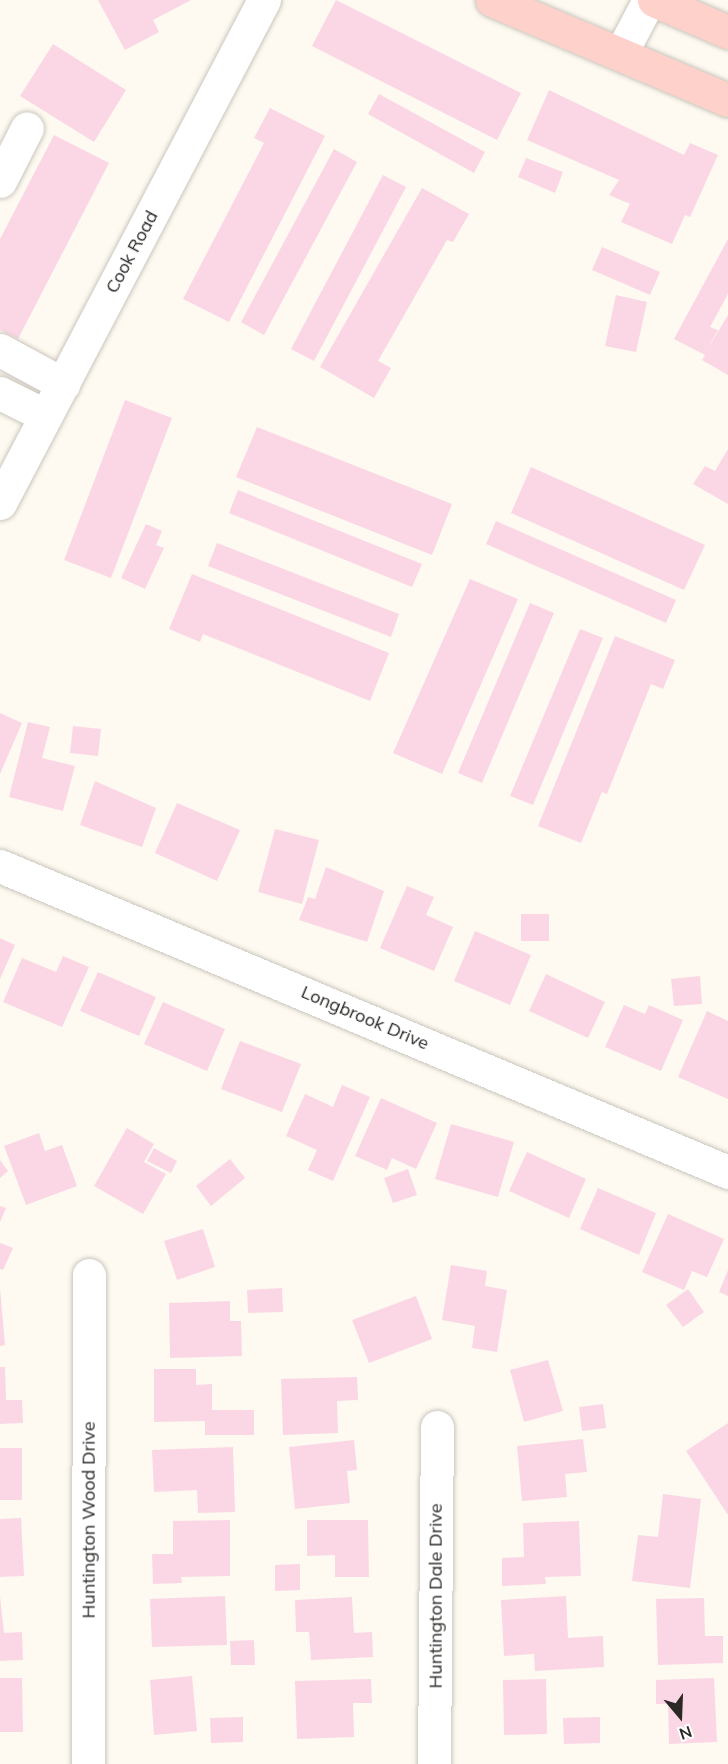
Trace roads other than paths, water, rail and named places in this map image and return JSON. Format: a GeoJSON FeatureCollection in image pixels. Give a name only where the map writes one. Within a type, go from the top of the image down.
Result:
{"type":"FeatureCollection","features":[{"type":"Feature","properties":{"kind":"main road"},"geometry":{"type":"LineString","coordinates":[[492,0],[728,100]]}},
{"type":"Feature","properties":{"kind":"main road"},"geometry":{"type":"LineString","coordinates":[[654,0],[728,32]]}},
{"type":"Feature","properties":{"kind":"street","name":"Cook Road"},"geometry":{"type":"LineString","coordinates":[[0,503],[264,0]]}},
{"type":"Feature","properties":{"kind":"street"},"geometry":{"type":"LineString","coordinates":[[621,53],[649,0]]}},
{"type":"Feature","properties":{"kind":"street"},"geometry":{"type":"LineString","coordinates":[[2,175],[27,128]]}},
{"type":"Feature","properties":{"kind":"street"},"geometry":{"type":"LineString","coordinates":[[0,350],[63,384]]}},
{"type":"Feature","properties":{"kind":"street"},"geometry":{"type":"LineString","coordinates":[[0,393],[46,416]]}},
{"type":"Feature","properties":{"kind":"street","name":"Longbrook Drive"},"geometry":{"type":"LineString","coordinates":[[0,867],[728,1172]]}},
{"type":"Feature","properties":{"kind":"street","name":"Huntington Wood Drive"},"geometry":{"type":"LineString","coordinates":[[88,1764],[89,1275]]}},
{"type":"Feature","properties":{"kind":"street","name":"Huntington Dale Drive"},"geometry":{"type":"LineString","coordinates":[[434,1764],[437,1428]]}}]}
